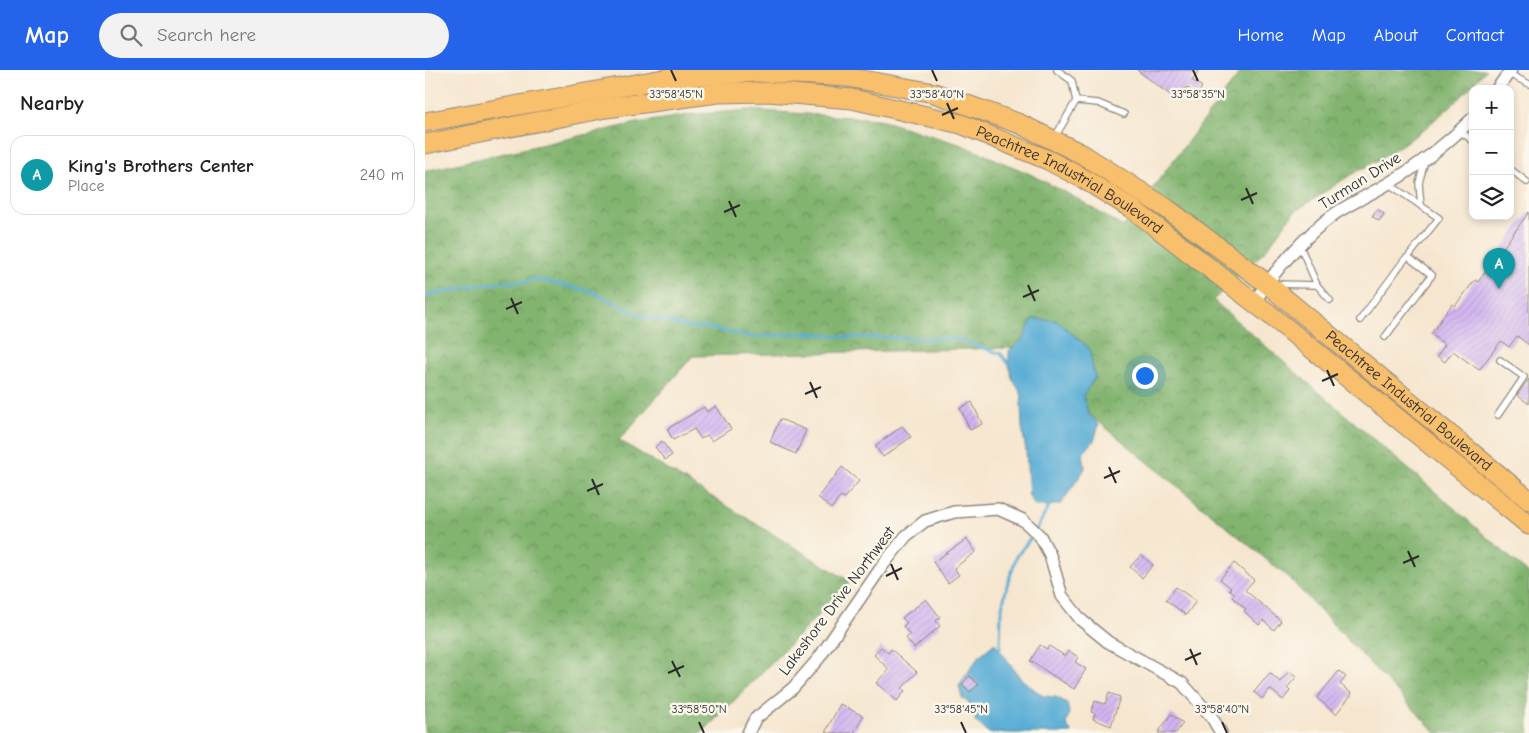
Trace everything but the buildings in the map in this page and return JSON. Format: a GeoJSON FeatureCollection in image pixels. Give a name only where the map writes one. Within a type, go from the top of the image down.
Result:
{"type":"FeatureCollection","features":[{"type":"Feature","properties":{"kind":"highway","name":"Peachtree Industrial Boulevard"},"geometry":{"type":"LineString","coordinates":[[425,122],[669,78],[757,72],[847,77],[934,93],[1020,124],[1054,140],[1082,154],[1166,208],[1266,283],[1529,500]]}},
{"type":"Feature","properties":{"kind":"highway","name":"Peachtree Industrial Boulevard"},"geometry":{"type":"LineString","coordinates":[[425,144],[606,108],[718,93],[768,92],[852,99],[961,124],[1048,160],[1135,210],[1254,303],[1529,525]]}},
{"type":"Feature","properties":{"kind":"street"},"geometry":{"type":"LineString","coordinates":[[1500,85],[1510,72]]}},
{"type":"Feature","properties":{"kind":"street","name":"Turman Drive"},"geometry":{"type":"LineString","coordinates":[[1254,303],[1266,283],[1317,228],[1337,213],[1389,184],[1426,160],[1469,122]]}},
{"type":"Feature","properties":{"kind":"street","name":"Lakeshore Drive Northwest"},"geometry":{"type":"LineString","coordinates":[[748,733],[755,719],[793,688],[819,658],[905,536],[925,521],[954,512],[998,509],[1023,520],[1040,536],[1050,555],[1062,596],[1081,620],[1108,642],[1182,683],[1211,716],[1221,733]]}},
{"type":"Feature","properties":{"kind":"lane"},"geometry":{"type":"LineString","coordinates":[[1054,140],[1075,101],[1073,81],[1057,70]]}},
{"type":"Feature","properties":{"kind":"lane"},"geometry":{"type":"LineString","coordinates":[[1066,76],[1070,70]]}},
{"type":"Feature","properties":{"kind":"lane"},"geometry":{"type":"LineString","coordinates":[[1510,72],[1529,84]]}},
{"type":"Feature","properties":{"kind":"lane"},"geometry":{"type":"LineString","coordinates":[[1075,101],[1098,103],[1124,114]]}},
{"type":"Feature","properties":{"kind":"lane"},"geometry":{"type":"LineString","coordinates":[[1460,131],[1469,138]]}},
{"type":"Feature","properties":{"kind":"lane"},"geometry":{"type":"LineString","coordinates":[[1421,206],[1419,183],[1426,160]]}},
{"type":"Feature","properties":{"kind":"lane"},"geometry":{"type":"LineString","coordinates":[[1514,172],[1527,182]]}},
{"type":"Feature","properties":{"kind":"lane"},"geometry":{"type":"LineString","coordinates":[[1360,320],[1403,262],[1439,218],[1389,184]]}},
{"type":"Feature","properties":{"kind":"lane"},"geometry":{"type":"LineString","coordinates":[[1300,246],[1317,285],[1330,300]]}},
{"type":"Feature","properties":{"kind":"lane"},"geometry":{"type":"LineString","coordinates":[[1385,337],[1432,275],[1408,257]]}},
{"type":"Feature","properties":{"kind":"lane"},"geometry":{"type":"LineString","coordinates":[[1266,283],[1317,285]]}},
{"type":"Feature","properties":{"kind":"lane"},"geometry":{"type":"LineString","coordinates":[[1499,415],[1524,377],[1500,360]]}},
{"type":"Feature","properties":{"kind":"green space"},"geometry":{"type":"Polygon","coordinates":[[[1242,70],[1486,70],[1472,85],[1469,85],[1469,88],[1461,97],[1422,131],[1294,212],[1265,251],[1213,300],[1529,574],[1529,733],[1436,733],[1290,579],[1009,348],[693,356],[619,440],[851,582],[702,733],[425,733],[425,171],[637,123],[689,115],[749,110],[877,119],[962,145],[1030,174],[1078,199],[1123,227],[1242,70]]]}},
{"type":"Feature","properties":{"kind":"water"},"geometry":{"type":"Polygon","coordinates":[[[1033,319],[1056,320],[1089,348],[1095,378],[1083,396],[1089,415],[1099,424],[1094,441],[1083,453],[1085,468],[1082,473],[1061,504],[1049,506],[1035,506],[1029,496],[1026,451],[1022,427],[1022,395],[1012,378],[1009,364],[1009,351],[1025,337],[1033,319]]]}},
{"type":"Feature","properties":{"kind":"water"},"geometry":{"type":"Polygon","coordinates":[[[995,643],[1021,679],[1043,696],[1056,697],[1067,703],[1069,713],[1066,724],[1072,733],[989,733],[976,722],[969,703],[962,698],[959,686],[979,656],[995,643]]]}},
{"type":"Feature","properties":{"kind":"waterway"},"geometry":{"type":"LineString","coordinates":[[425,296],[479,285],[524,282],[535,279],[593,292],[637,314],[694,328],[708,328],[753,337],[811,333],[846,337],[957,339],[1001,354],[1009,364]]}},
{"type":"Feature","properties":{"kind":"waterway"},"geometry":{"type":"LineString","coordinates":[[1000,648],[1001,612],[1007,585],[1017,556],[1035,532],[1049,506]]}},
{"type":"Feature","properties":{"kind":"place","name":"King's Brothers Center"},"geometry":{"type":"Point","coordinates":[1499,289]}}]}
